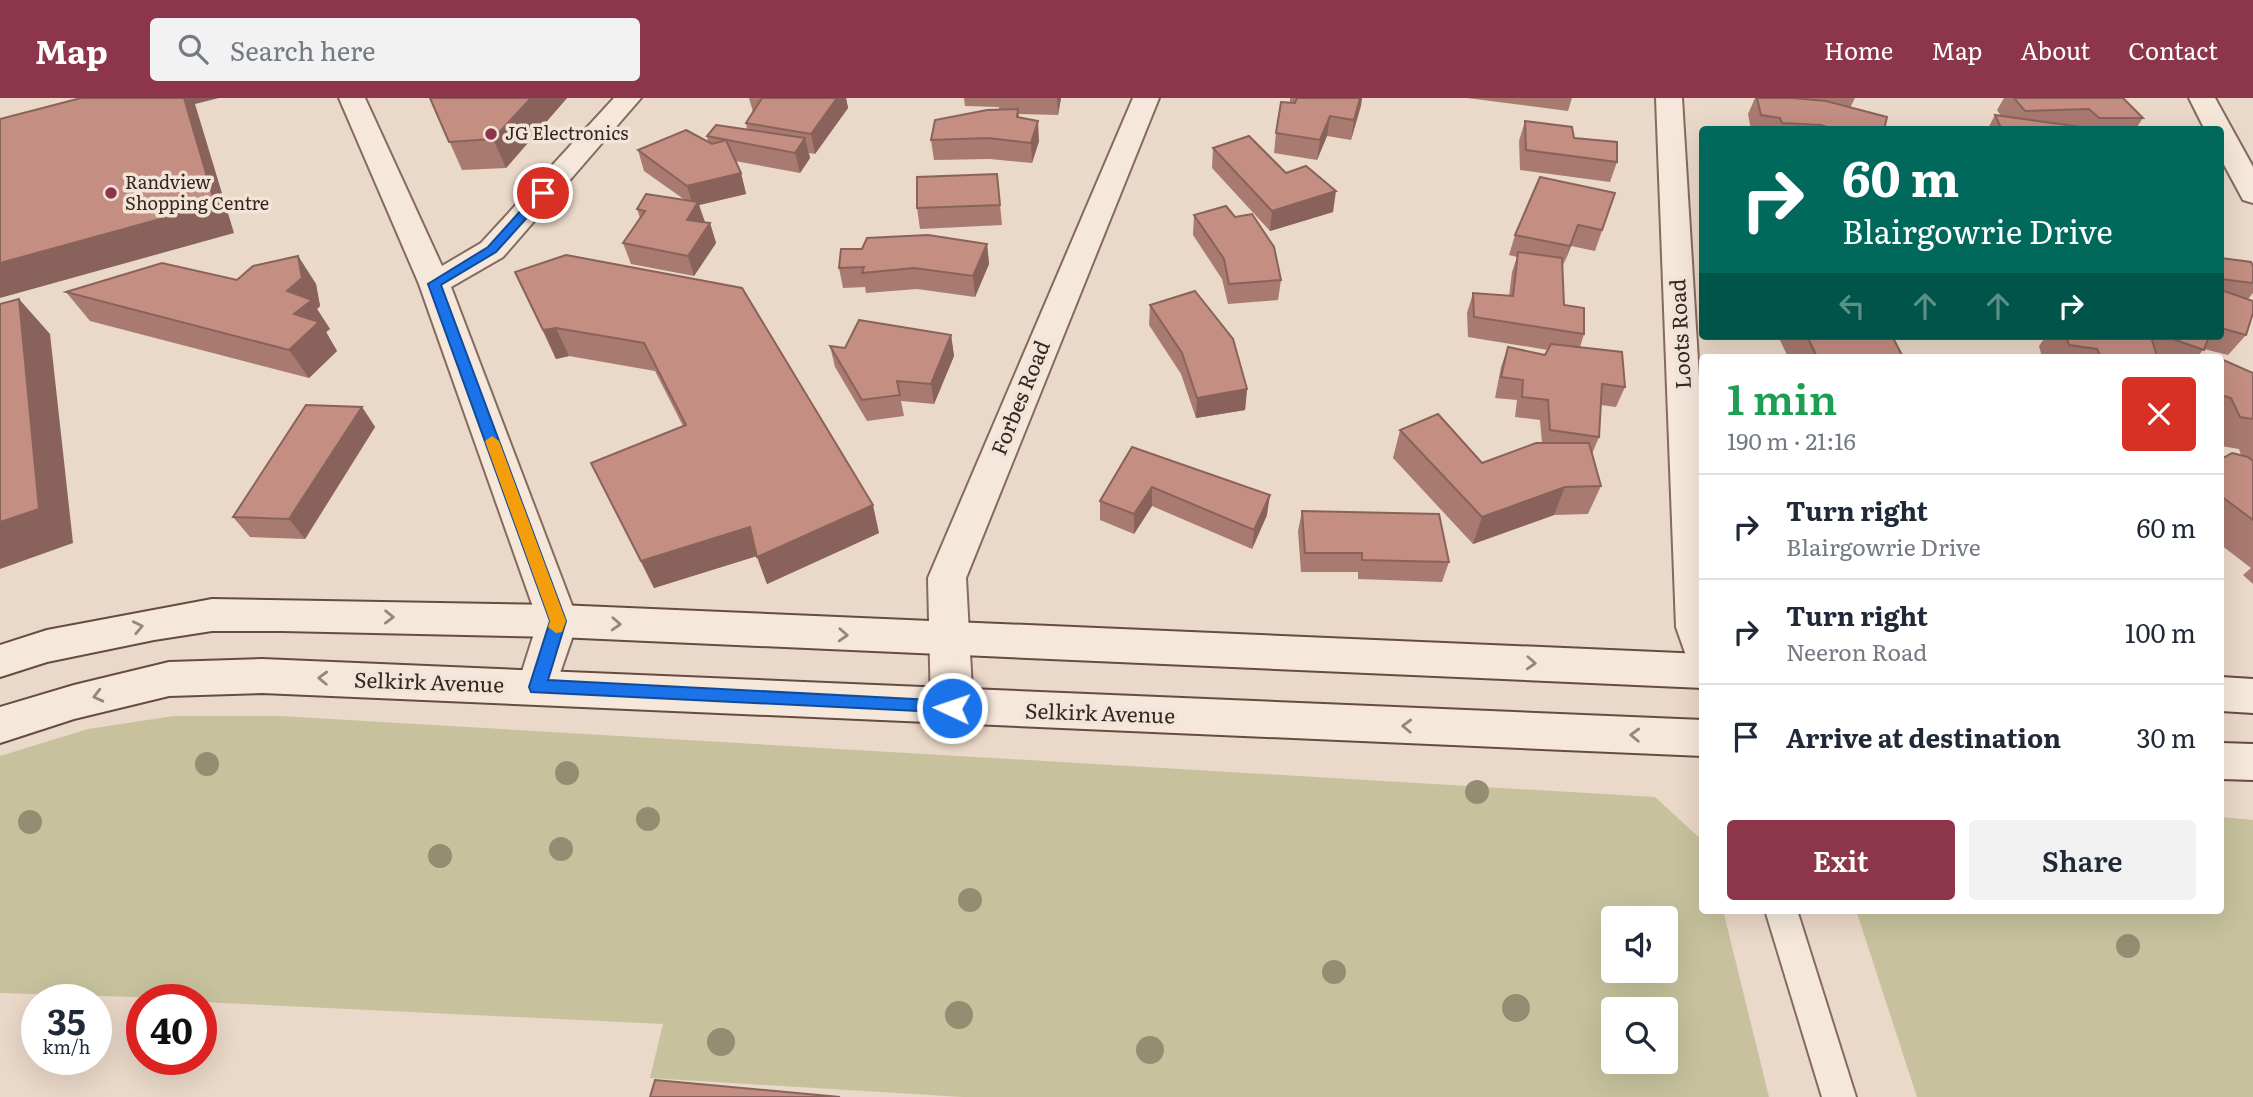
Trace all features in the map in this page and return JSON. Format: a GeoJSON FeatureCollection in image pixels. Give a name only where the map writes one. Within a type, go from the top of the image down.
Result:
{"type":"FeatureCollection","features":[{"type":"Feature","properties":{"kind":"street"},"geometry":{"type":"LineString","coordinates":[[352,98],[434,284],[558,621],[537,687]]}},
{"type":"Feature","properties":{"kind":"street"},"geometry":{"type":"LineString","coordinates":[[434,284],[492,250],[628,98]]}},
{"type":"Feature","properties":{"kind":"street","name":"Forbes Road"},"geometry":{"type":"LineString","coordinates":[[952,708],[947,578],[1146,98]]}},
{"type":"Feature","properties":{"kind":"street","name":"Loots Road"},"geometry":{"type":"LineString","coordinates":[[1670,98],[1692,582],[1699,638]]}},
{"type":"Feature","properties":{"kind":"street"},"geometry":{"type":"LineString","coordinates":[[2202,98],[2217,126]]}},
{"type":"Feature","properties":{"kind":"street"},"geometry":{"type":"LineString","coordinates":[[2224,140],[2253,194]]}},
{"type":"Feature","properties":{"kind":"street"},"geometry":{"type":"LineString","coordinates":[[0,660],[47,646],[212,615],[558,621],[1699,671]]}},
{"type":"Feature","properties":{"kind":"street","name":"Selkirk Avenue"},"geometry":{"type":"LineString","coordinates":[[0,725],[74,702],[169,679],[262,676],[952,708],[1699,738]]}},
{"type":"Feature","properties":{"kind":"street"},"geometry":{"type":"LineString","coordinates":[[2224,694],[2253,696]]}},
{"type":"Feature","properties":{"kind":"street"},"geometry":{"type":"LineString","coordinates":[[2224,761],[2253,762]]}},
{"type":"Feature","properties":{"kind":"lane"},"geometry":{"type":"LineString","coordinates":[[1782,914],[1839,1097]]}},
{"type":"Feature","properties":{"kind":"shaded area"},"geometry":{"type":"Polygon","coordinates":[[[174,716],[280,716],[1655,797],[1699,837],[1699,914],[1724,914],[1769,1097],[962,1097],[650,1078],[663,1024],[217,1003],[217,984],[126,984],[126,997],[112,996],[112,984],[21,984],[21,994],[0,993],[0,756],[88,729],[174,716]]]}},
{"type":"Feature","properties":{"kind":"shaded area"},"geometry":{"type":"Polygon","coordinates":[[[2224,817],[2253,820],[2253,1097],[1917,1097],[1857,914],[2224,914],[2224,817]]]}},
{"type":"Feature","properties":{"kind":"building","name":"Randview Shopping Centre"},"geometry":{"type":"Polygon","coordinates":[[[81,98],[184,98],[215,204],[0,263],[0,119],[81,98]]]}},
{"type":"Feature","properties":{"kind":"building"},"geometry":{"type":"Polygon","coordinates":[[[430,98],[531,98],[493,139],[449,142],[430,98]]]}},
{"type":"Feature","properties":{"kind":"building"},"geometry":{"type":"Polygon","coordinates":[[[762,98],[837,98],[811,134],[746,123],[762,98]]]}},
{"type":"Feature","properties":{"kind":"building"},"geometry":{"type":"Polygon","coordinates":[[[1297,98],[1360,98],[1354,120],[1330,116],[1320,140],[1276,133],[1281,102],[1295,103],[1297,98]]]}},
{"type":"Feature","properties":{"kind":"building"},"geometry":{"type":"Polygon","coordinates":[[[1757,98],[1792,98],[1826,101],[1887,117],[1885,126],[1824,126],[1782,123],[1780,118],[1761,115],[1757,98]]]}},
{"type":"Feature","properties":{"kind":"building"},"geometry":{"type":"Polygon","coordinates":[[[2014,98],[2123,98],[2143,118],[2099,118],[2089,109],[2025,111],[2014,98]]]}},
{"type":"Feature","properties":{"kind":"building"},"geometry":{"type":"Polygon","coordinates":[[[1018,109],[1017,117],[1038,121],[1031,143],[988,138],[931,140],[935,120],[987,110],[1018,109]]]}},
{"type":"Feature","properties":{"kind":"building"},"geometry":{"type":"Polygon","coordinates":[[[1995,115],[2074,126],[2000,126],[1995,115]]]}},
{"type":"Feature","properties":{"kind":"building"},"geometry":{"type":"Polygon","coordinates":[[[1525,121],[1572,127],[1574,138],[1617,142],[1617,162],[1526,150],[1525,121]]]}},
{"type":"Feature","properties":{"kind":"building"},"geometry":{"type":"Polygon","coordinates":[[[716,125],[805,138],[795,153],[707,136],[716,125]]]}},
{"type":"Feature","properties":{"kind":"building"},"geometry":{"type":"Polygon","coordinates":[[[686,130],[712,144],[726,140],[741,173],[687,186],[638,150],[686,130]]]}},
{"type":"Feature","properties":{"kind":"building"},"geometry":{"type":"Polygon","coordinates":[[[1249,136],[1286,173],[1306,166],[1336,191],[1272,211],[1213,148],[1249,136]]]}},
{"type":"Feature","properties":{"kind":"building"},"geometry":{"type":"Polygon","coordinates":[[[997,174],[1000,205],[917,208],[917,177],[997,174]]]}},
{"type":"Feature","properties":{"kind":"building"},"geometry":{"type":"Polygon","coordinates":[[[1540,177],[1615,193],[1602,230],[1578,225],[1570,246],[1515,235],[1540,177]]]}},
{"type":"Feature","properties":{"kind":"building"},"geometry":{"type":"Polygon","coordinates":[[[646,194],[698,202],[687,220],[710,223],[688,256],[623,243],[645,211],[637,209],[646,194]]]}},
{"type":"Feature","properties":{"kind":"building"},"geometry":{"type":"Polygon","coordinates":[[[1226,206],[1235,217],[1252,214],[1274,247],[1281,280],[1229,284],[1224,259],[1194,215],[1226,206]]]}},
{"type":"Feature","properties":{"kind":"building"},"geometry":{"type":"Polygon","coordinates":[[[928,235],[987,244],[973,276],[914,268],[862,273],[864,267],[839,268],[841,249],[862,249],[867,238],[928,235]]]}},
{"type":"Feature","properties":{"kind":"building"},"geometry":{"type":"Polygon","coordinates":[[[1518,252],[1562,258],[1564,305],[1584,308],[1584,334],[1474,317],[1473,293],[1513,296],[1518,252]]]}},
{"type":"Feature","properties":{"kind":"building"},"geometry":{"type":"Polygon","coordinates":[[[566,255],[742,288],[873,505],[757,557],[750,527],[641,561],[591,463],[686,425],[644,343],[556,328],[543,330],[515,272],[566,255]]]}},
{"type":"Feature","properties":{"kind":"building"},"geometry":{"type":"Polygon","coordinates":[[[298,256],[302,278],[287,291],[312,300],[294,314],[319,322],[289,350],[66,292],[162,263],[237,280],[253,266],[298,256]]]}},
{"type":"Feature","properties":{"kind":"building"},"geometry":{"type":"Polygon","coordinates":[[[2224,258],[2251,262],[2253,283],[2224,279],[2224,258]]]}},
{"type":"Feature","properties":{"kind":"building"},"geometry":{"type":"Polygon","coordinates":[[[1195,291],[1233,339],[1247,389],[1197,398],[1182,353],[1150,305],[1195,291]]]}},
{"type":"Feature","properties":{"kind":"building"},"geometry":{"type":"Polygon","coordinates":[[[2224,291],[2253,301],[2253,313],[2246,335],[2224,329],[2224,291]]]}},
{"type":"Feature","properties":{"kind":"building"},"geometry":{"type":"Polygon","coordinates":[[[19,299],[39,509],[0,522],[0,304],[19,299]]]}},
{"type":"Feature","properties":{"kind":"building"},"geometry":{"type":"Polygon","coordinates":[[[859,320],[951,335],[931,384],[897,381],[900,395],[862,400],[830,346],[845,348],[859,320]]]}},
{"type":"Feature","properties":{"kind":"building"},"geometry":{"type":"Polygon","coordinates":[[[1809,340],[1894,340],[1901,354],[1816,354],[1809,340]]]}},
{"type":"Feature","properties":{"kind":"building"},"geometry":{"type":"Polygon","coordinates":[[[2067,340],[2152,340],[2156,354],[2100,354],[2097,349],[2069,345],[2067,340]]]}},
{"type":"Feature","properties":{"kind":"building"},"geometry":{"type":"Polygon","coordinates":[[[2175,340],[2208,340],[2204,350],[2175,340]]]}},
{"type":"Feature","properties":{"kind":"building"},"geometry":{"type":"Polygon","coordinates":[[[1551,344],[1622,352],[1625,387],[1602,384],[1599,437],[1550,430],[1548,400],[1522,397],[1523,380],[1501,377],[1508,347],[1545,355],[1551,344]]]}},
{"type":"Feature","properties":{"kind":"building"},"geometry":{"type":"Polygon","coordinates":[[[2224,360],[2253,373],[2253,419],[2240,417],[2231,398],[2224,396],[2224,360]]]}},
{"type":"Feature","properties":{"kind":"building"},"geometry":{"type":"Polygon","coordinates":[[[306,405],[362,407],[289,519],[233,517],[306,405]]]}},
{"type":"Feature","properties":{"kind":"building"},"geometry":{"type":"Polygon","coordinates":[[[1438,414],[1482,463],[1536,443],[1589,443],[1601,486],[1565,487],[1482,517],[1400,430],[1438,414]]]}},
{"type":"Feature","properties":{"kind":"building"},"geometry":{"type":"Polygon","coordinates":[[[1132,447],[1270,495],[1254,530],[1152,487],[1134,514],[1100,501],[1132,447]]]}},
{"type":"Feature","properties":{"kind":"building"},"geometry":{"type":"Polygon","coordinates":[[[2232,453],[2253,461],[2253,520],[2224,498],[2224,457],[2232,453]]]}},
{"type":"Feature","properties":{"kind":"building"},"geometry":{"type":"Polygon","coordinates":[[[1302,511],[1439,514],[1449,562],[1362,560],[1362,553],[1305,553],[1302,511]]]}},
{"type":"Feature","properties":{"kind":"building"},"geometry":{"type":"Polygon","coordinates":[[[655,1080],[840,1097],[650,1097],[655,1080]]]}},
{"type":"Feature","properties":{"kind":"slow traffic"},"geometry":{"type":"LineString","coordinates":[[492,441],[558,621],[556,627]]}},
{"type":"Feature","properties":{"kind":"place","name":"JG Electronics"},"geometry":{"type":"Point","coordinates":[491,134]}},
{"type":"Feature","properties":{"kind":"place","name":"Randview Shopping Centre"},"geometry":{"type":"Point","coordinates":[111,193]}},
{"type":"Feature","properties":{"kind":"route"},"geometry":{"type":"LineString","coordinates":[[543,193],[492,250],[434,284],[558,621],[537,687],[952,708]]}}]}
